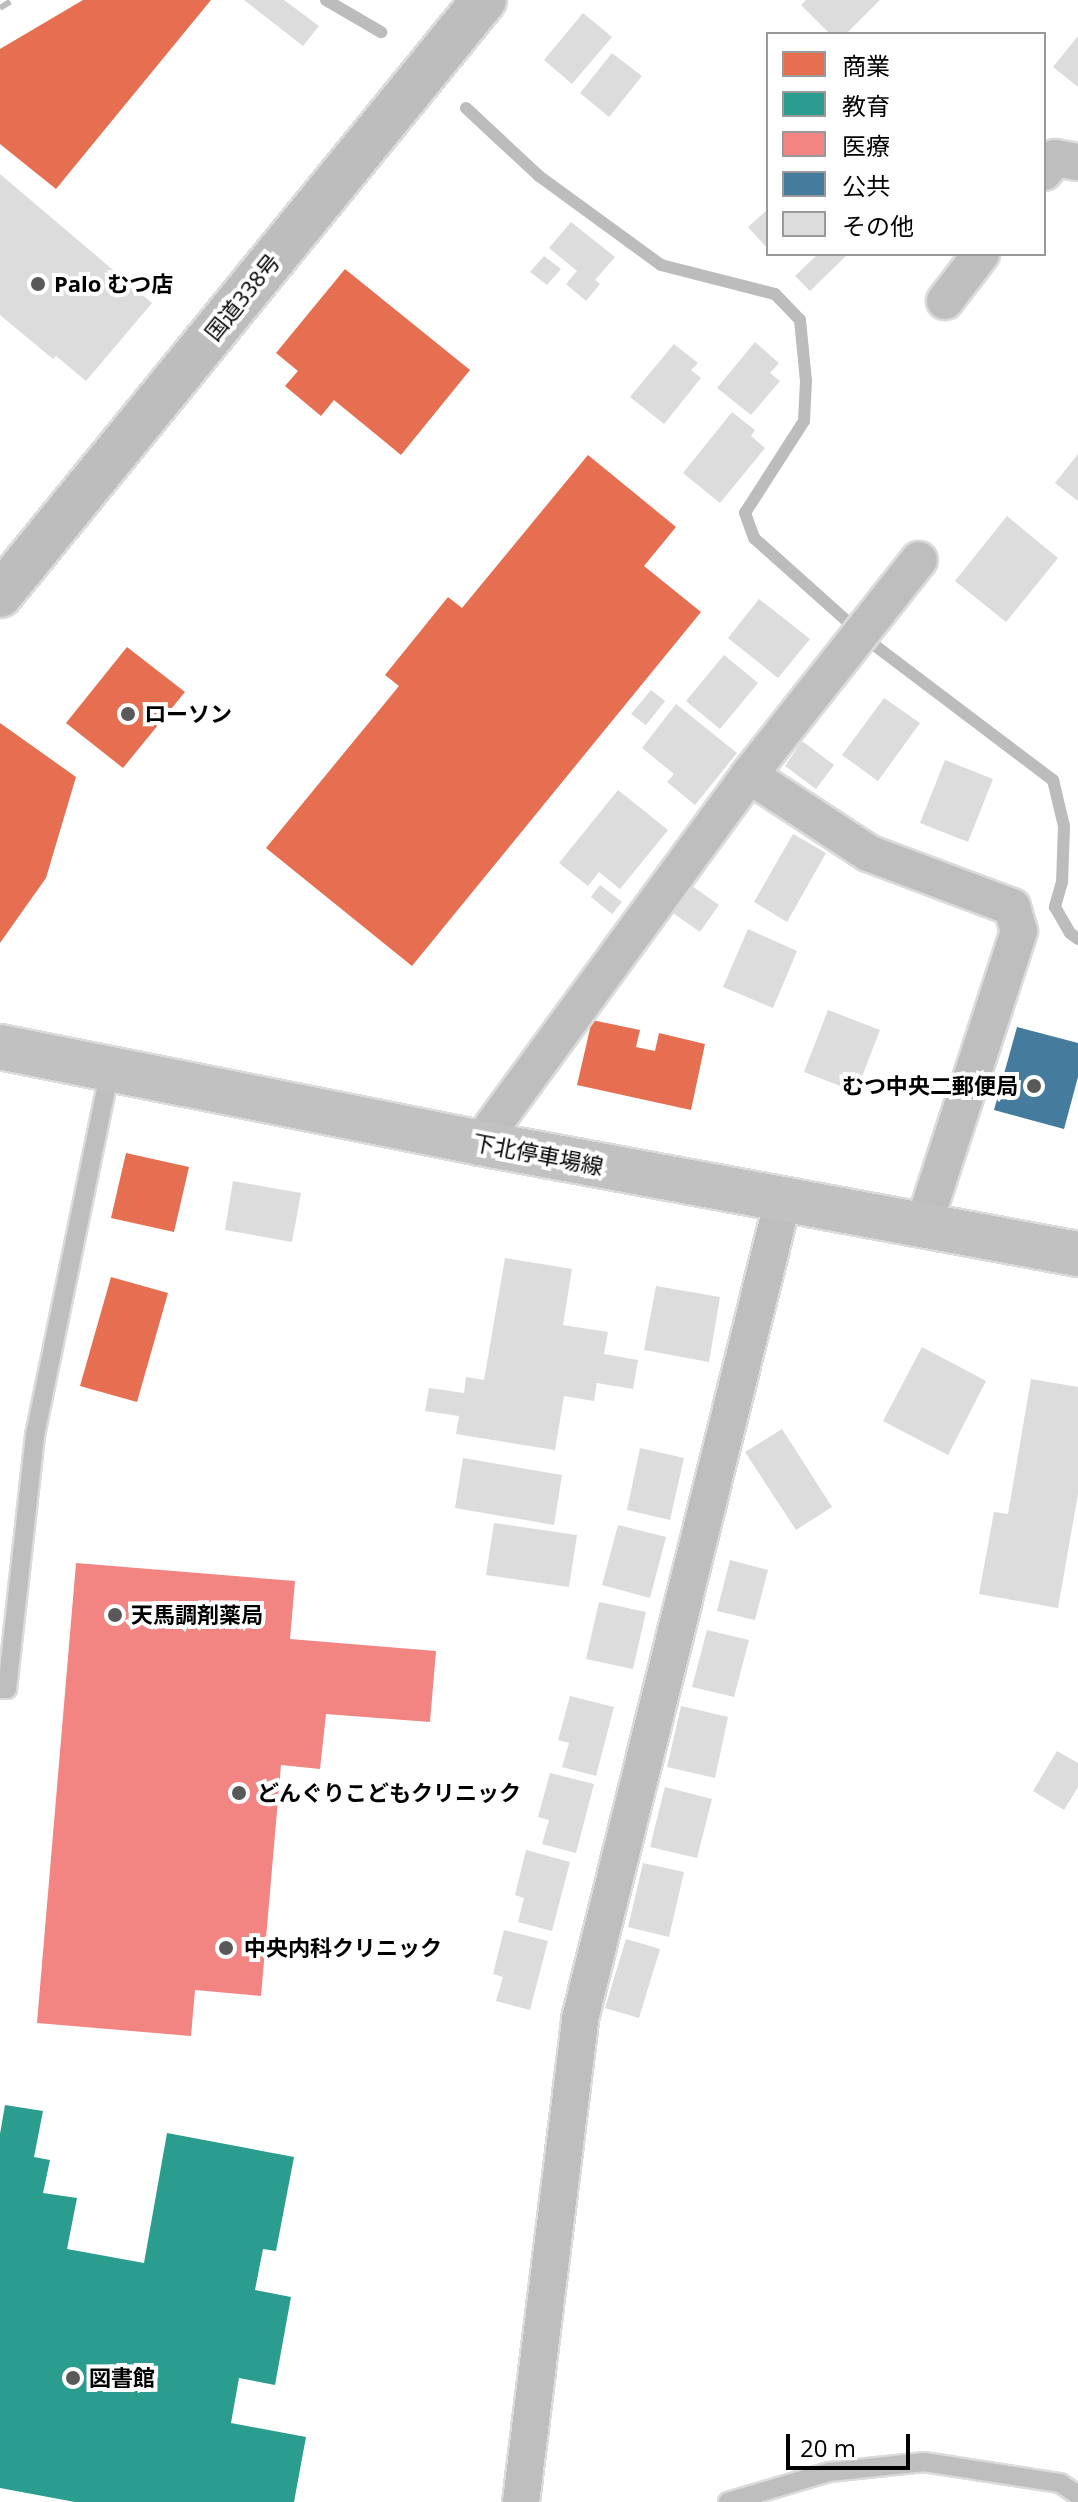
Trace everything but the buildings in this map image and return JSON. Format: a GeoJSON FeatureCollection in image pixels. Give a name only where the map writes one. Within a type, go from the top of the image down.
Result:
{"type":"FeatureCollection","features":[{"type":"Feature","properties":{"kind":"highway","name":"国道338号"},"geometry":{"type":"LineString","coordinates":[[0,595],[484,0]]}},
{"type":"Feature","properties":{"kind":"main road","name":"下北停車場線"},"geometry":{"type":"LineString","coordinates":[[0,1047],[480,1143],[1078,1254]]}},
{"type":"Feature","properties":{"kind":"street"},"geometry":{"type":"LineString","coordinates":[[1046,169],[1055,158],[1078,162]]}},
{"type":"Feature","properties":{"kind":"street"},"geometry":{"type":"LineString","coordinates":[[945,301],[979,256]]}},
{"type":"Feature","properties":{"kind":"street"},"geometry":{"type":"LineString","coordinates":[[480,1143],[749,775],[919,560]]}},
{"type":"Feature","properties":{"kind":"street"},"geometry":{"type":"LineString","coordinates":[[749,775],[868,853],[1012,907],[1019,931],[923,1226]]}},
{"type":"Feature","properties":{"kind":"street"},"geometry":{"type":"LineString","coordinates":[[521,2502],[580,2019],[783,1200]]}},
{"type":"Feature","properties":{"kind":"lane"},"geometry":{"type":"LineString","coordinates":[[0,1689],[7,1689],[35,1435],[110,1069]]}},
{"type":"Feature","properties":{"kind":"lane"},"geometry":{"type":"LineString","coordinates":[[728,2502],[829,2472],[924,2462],[1060,2483],[1078,2495]]}},
{"type":"Feature","properties":{"kind":"waterway"},"geometry":{"type":"LineString","coordinates":[[326,0],[381,32]]}},
{"type":"Feature","properties":{"kind":"waterway"},"geometry":{"type":"LineString","coordinates":[[466,108],[539,176],[661,265],[775,294],[800,320],[806,381],[804,421],[745,513],[754,538],[869,641],[1053,780],[1064,826],[1062,882],[1055,907],[1070,933],[1078,939]]}},
{"type":"Feature","properties":{"kind":"railway"},"geometry":{"type":"LineString","coordinates":[[0,8],[13,0]]}},
{"type":"Feature","properties":{"kind":"place","name":"Palo むつ店"},"geometry":{"type":"Point","coordinates":[38,284]}},
{"type":"Feature","properties":{"kind":"place","name":"ローソン"},"geometry":{"type":"Point","coordinates":[128,714]}},
{"type":"Feature","properties":{"kind":"place","name":"むつ中央二郵便局"},"geometry":{"type":"Point","coordinates":[1034,1086]}},
{"type":"Feature","properties":{"kind":"place","name":"天馬調剤薬局"},"geometry":{"type":"Point","coordinates":[115,1615]}},
{"type":"Feature","properties":{"kind":"place","name":"どんぐりこどもクリニック"},"geometry":{"type":"Point","coordinates":[239,1793]}},
{"type":"Feature","properties":{"kind":"place","name":"中央内科クリニック"},"geometry":{"type":"Point","coordinates":[226,1948]}},
{"type":"Feature","properties":{"kind":"place","name":"図書館"},"geometry":{"type":"Point","coordinates":[73,2378]}}]}
